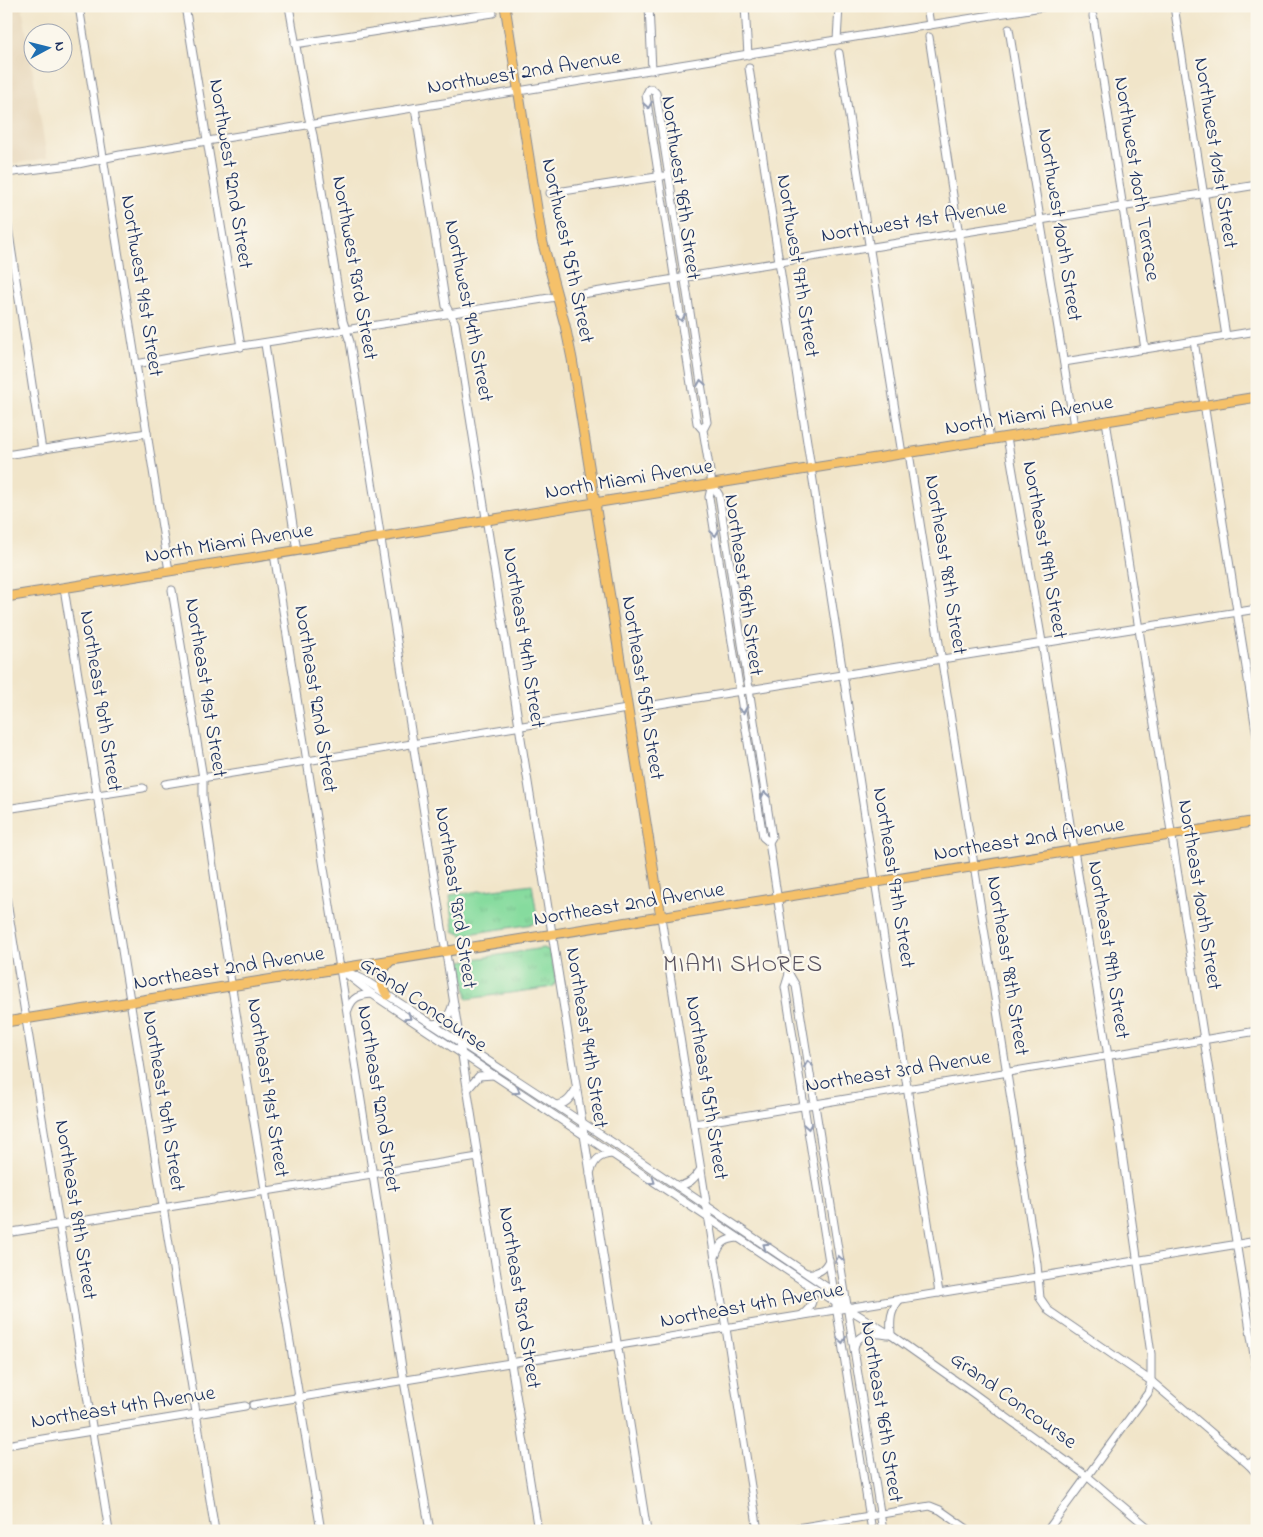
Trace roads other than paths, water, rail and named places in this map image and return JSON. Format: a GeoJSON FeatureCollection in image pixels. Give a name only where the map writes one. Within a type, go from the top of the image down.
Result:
{"type":"FeatureCollection","features":[{"type":"Feature","properties":{"kind":"main road","name":"Northwest 95th Street"},"geometry":{"type":"LineString","coordinates":[[505,6],[542,240],[570,348],[595,503]]}},
{"type":"Feature","properties":{"kind":"main road","name":"North Miami Avenue"},"geometry":{"type":"LineString","coordinates":[[6,597],[1257,397]]}},
{"type":"Feature","properties":{"kind":"main road","name":"Northeast 95th Street"},"geometry":{"type":"LineString","coordinates":[[595,503],[661,917]]}},
{"type":"Feature","properties":{"kind":"main road","name":"Northeast 2nd Avenue"},"geometry":{"type":"LineString","coordinates":[[6,1022],[1257,821]]}},
{"type":"Feature","properties":{"kind":"main road"},"geometry":{"type":"LineString","coordinates":[[387,995],[381,984],[381,976],[390,961]]}},
{"type":"Feature","properties":{"kind":"street","name":"Northwest 91st Street"},"geometry":{"type":"LineString","coordinates":[[79,6],[169,571]]}},
{"type":"Feature","properties":{"kind":"street","name":"Northwest 92nd Street"},"geometry":{"type":"LineString","coordinates":[[185,6],[241,347]]}},
{"type":"Feature","properties":{"kind":"street","name":"Northwest 93rd Street"},"geometry":{"type":"LineString","coordinates":[[289,6],[311,125],[343,321],[350,342],[380,538]]}},
{"type":"Feature","properties":{"kind":"street","name":"Northwest 96th Street"},"geometry":{"type":"LineString","coordinates":[[649,6],[652,70]]}},
{"type":"Feature","properties":{"kind":"street"},"geometry":{"type":"LineString","coordinates":[[745,6],[748,55]]}},
{"type":"Feature","properties":{"kind":"street"},"geometry":{"type":"LineString","coordinates":[[837,40],[838,6]]}},
{"type":"Feature","properties":{"kind":"street"},"geometry":{"type":"LineString","coordinates":[[927,6],[930,25]]}},
{"type":"Feature","properties":{"kind":"street","name":"Northwest 2nd Avenue"},"geometry":{"type":"LineString","coordinates":[[6,174],[103,160],[120,155],[748,55],[930,25],[1009,9],[1048,6]]}},
{"type":"Feature","properties":{"kind":"street","name":"Northwest 101st Street"},"geometry":{"type":"LineString","coordinates":[[1174,6],[1226,336]]}},
{"type":"Feature","properties":{"kind":"street"},"geometry":{"type":"LineString","coordinates":[[295,44],[493,13]]}},
{"type":"Feature","properties":{"kind":"street","name":"Northwest 100th Terrace"},"geometry":{"type":"LineString","coordinates":[[1093,16],[1145,349]]}},
{"type":"Feature","properties":{"kind":"street","name":"Northwest 100th Street"},"geometry":{"type":"LineString","coordinates":[[1010,29],[1074,426]]}},
{"type":"Feature","properties":{"kind":"street"},"geometry":{"type":"LineString","coordinates":[[929,37],[990,440]]}},
{"type":"Feature","properties":{"kind":"street","name":"Northeast 98th Street"},"geometry":{"type":"LineString","coordinates":[[839,53],[905,453],[942,658],[1039,1276],[1040,1298],[1049,1311],[1151,1382],[1249,1465],[1257,1474]]}},
{"type":"Feature","properties":{"kind":"street","name":"Northwest 97th Street"},"geometry":{"type":"LineString","coordinates":[[749,68],[810,469]]}},
{"type":"Feature","properties":{"kind":"street","name":"Northwest 96th Street"},"geometry":{"type":"LineString","coordinates":[[703,430],[707,422],[669,175],[656,93],[649,89],[646,94],[697,423],[703,430],[712,484]]}},
{"type":"Feature","properties":{"kind":"street","name":"Northwest 94th Street"},"geometry":{"type":"LineString","coordinates":[[415,108],[446,306],[455,323],[487,520]]}},
{"type":"Feature","properties":{"kind":"street"},"geometry":{"type":"LineString","coordinates":[[550,193],[669,175]]}},
{"type":"Feature","properties":{"kind":"street","name":"Northwest 1st Avenue"},"geometry":{"type":"LineString","coordinates":[[576,295],[1257,185]]}},
{"type":"Feature","properties":{"kind":"street"},"geometry":{"type":"LineString","coordinates":[[6,214],[42,450]]}},
{"type":"Feature","properties":{"kind":"street"},"geometry":{"type":"LineString","coordinates":[[136,364],[556,297]]}},
{"type":"Feature","properties":{"kind":"street"},"geometry":{"type":"LineString","coordinates":[[1064,362],[1257,331]]}},
{"type":"Feature","properties":{"kind":"street"},"geometry":{"type":"LineString","coordinates":[[1194,341],[1257,736]]}},
{"type":"Feature","properties":{"kind":"street"},"geometry":{"type":"LineString","coordinates":[[265,344],[297,551]]}},
{"type":"Feature","properties":{"kind":"street","name":"Northeast 100th Street"},"geometry":{"type":"LineString","coordinates":[[1106,421],[1257,1374]]}},
{"type":"Feature","properties":{"kind":"street"},"geometry":{"type":"LineString","coordinates":[[6,455],[147,433]]}},
{"type":"Feature","properties":{"kind":"street","name":"Northeast 99th Street"},"geometry":{"type":"LineString","coordinates":[[1008,437],[1108,1056],[1151,1354],[1151,1382]]}},
{"type":"Feature","properties":{"kind":"street","name":"Northeast 97th Street"},"geometry":{"type":"LineString","coordinates":[[810,469],[844,675],[939,1293]]}},
{"type":"Feature","properties":{"kind":"street","name":"Northeast 96th Street"},"geometry":{"type":"LineString","coordinates":[[712,484],[719,495],[772,836],[769,842],[789,974],[796,986],[883,1531]]}},
{"type":"Feature","properties":{"kind":"street","name":"Northeast 96th Street"},"geometry":{"type":"LineString","coordinates":[[712,484],[709,497],[763,836],[769,842]]}},
{"type":"Feature","properties":{"kind":"street","name":"Northeast 94th Street"},"geometry":{"type":"LineString","coordinates":[[487,520],[647,1531]]}},
{"type":"Feature","properties":{"kind":"street","name":"Northeast 93rd Street"},"geometry":{"type":"LineString","coordinates":[[380,538],[538,1531]]}},
{"type":"Feature","properties":{"kind":"street","name":"Northeast 92nd Street"},"geometry":{"type":"LineString","coordinates":[[274,554],[404,1380],[430,1531]]}},
{"type":"Feature","properties":{"kind":"street","name":"Northeast 90th Street"},"geometry":{"type":"LineString","coordinates":[[64,588],[215,1531]]}},
{"type":"Feature","properties":{"kind":"street","name":"Northeast 91st Street"},"geometry":{"type":"LineString","coordinates":[[172,590],[203,778],[203,796],[232,986],[321,1531]]}},
{"type":"Feature","properties":{"kind":"street"},"geometry":{"type":"LineString","coordinates":[[647,706],[1257,609]]}},
{"type":"Feature","properties":{"kind":"street"},"geometry":{"type":"LineString","coordinates":[[165,784],[627,710]]}},
{"type":"Feature","properties":{"kind":"street"},"geometry":{"type":"LineString","coordinates":[[6,809],[143,788]]}},
{"type":"Feature","properties":{"kind":"street","name":"Northeast 89th Street"},"geometry":{"type":"LineString","coordinates":[[6,896],[109,1531]]}},
{"type":"Feature","properties":{"kind":"street","name":"Northeast 95th Street"},"geometry":{"type":"LineString","coordinates":[[661,917],[758,1531]]}},
{"type":"Feature","properties":{"kind":"street","name":"Grand Concourse"},"geometry":{"type":"LineString","coordinates":[[340,969],[372,994],[809,1285],[836,1306]]}},
{"type":"Feature","properties":{"kind":"street","name":"Grand Concourse"},"geometry":{"type":"LineString","coordinates":[[340,969],[359,976],[834,1292],[847,1308],[891,1335],[1088,1477],[1152,1531]]}},
{"type":"Feature","properties":{"kind":"street","name":"Northeast 96th Street"},"geometry":{"type":"LineString","coordinates":[[789,974],[785,987],[872,1531]]}},
{"type":"Feature","properties":{"kind":"street"},"geometry":{"type":"LineString","coordinates":[[347,1013],[353,999],[362,994],[372,994]]}},
{"type":"Feature","properties":{"kind":"street"},"geometry":{"type":"LineString","coordinates":[[432,1024],[446,1019],[451,1012],[454,1000]]}},
{"type":"Feature","properties":{"kind":"street","name":"Northeast 3rd Avenue"},"geometry":{"type":"LineString","coordinates":[[694,1124],[1257,1031]]}},
{"type":"Feature","properties":{"kind":"street"},"geometry":{"type":"LineString","coordinates":[[468,1090],[479,1076],[493,1075]]}},
{"type":"Feature","properties":{"kind":"street"},"geometry":{"type":"LineString","coordinates":[[553,1104],[567,1102],[576,1089]]}},
{"type":"Feature","properties":{"kind":"street"},"geometry":{"type":"LineString","coordinates":[[590,1173],[596,1159],[600,1156],[612,1154]]}},
{"type":"Feature","properties":{"kind":"street"},"geometry":{"type":"LineString","coordinates":[[6,1233],[478,1157]]}},
{"type":"Feature","properties":{"kind":"street"},"geometry":{"type":"LineString","coordinates":[[677,1186],[691,1182],[700,1169]]}},
{"type":"Feature","properties":{"kind":"street"},"geometry":{"type":"LineString","coordinates":[[715,1258],[721,1244],[738,1238]]}},
{"type":"Feature","properties":{"kind":"street","name":"Northeast 4th Avenue"},"geometry":{"type":"LineString","coordinates":[[253,1406],[802,1316],[836,1306],[847,1308],[1257,1242]]}},
{"type":"Feature","properties":{"kind":"street"},"geometry":{"type":"LineString","coordinates":[[806,1273],[821,1271],[829,1260]]}},
{"type":"Feature","properties":{"kind":"street"},"geometry":{"type":"LineString","coordinates":[[802,1316],[813,1302],[813,1293],[809,1285]]}},
{"type":"Feature","properties":{"kind":"street"},"geometry":{"type":"LineString","coordinates":[[854,1351],[855,1344],[862,1336],[877,1333],[891,1335],[890,1317],[892,1310],[900,1299]]}},
{"type":"Feature","properties":{"kind":"street"},"geometry":{"type":"LineString","coordinates":[[1048,1531],[1148,1394],[1151,1382]]}},
{"type":"Feature","properties":{"kind":"street","name":"Northeast 4th Avenue"},"geometry":{"type":"LineString","coordinates":[[6,1445],[245,1406]]}},
{"type":"Feature","properties":{"kind":"street"},"geometry":{"type":"LineString","coordinates":[[1249,1465],[1257,1457]]}},
{"type":"Feature","properties":{"kind":"street"},"geometry":{"type":"LineString","coordinates":[[778,1531],[930,1506],[940,1510],[970,1531]]}},
{"type":"Feature","properties":{"kind":"district","name":"MIAMI SHORES"},"geometry":{"type":"Point","coordinates":[743,965]}}]}
